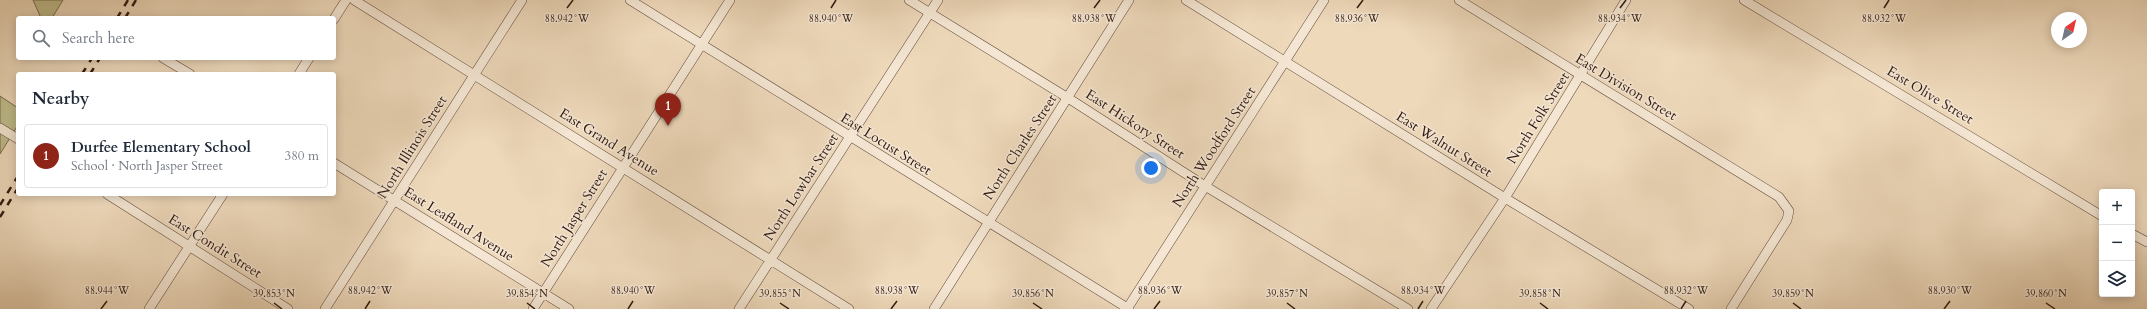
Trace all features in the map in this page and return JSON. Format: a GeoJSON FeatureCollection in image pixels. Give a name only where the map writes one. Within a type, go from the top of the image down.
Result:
{"type":"FeatureCollection","features":[{"type":"Feature","properties":{"kind":"street"},"geometry":{"type":"LineString","coordinates":[[336,16],[346,0]]}},
{"type":"Feature","properties":{"kind":"street","name":"East Grand Avenue"},"geometry":{"type":"LineString","coordinates":[[354,0],[849,309]]}},
{"type":"Feature","properties":{"kind":"street","name":"North Illinois Street"},"geometry":{"type":"LineString","coordinates":[[325,309],[522,0]]}},
{"type":"Feature","properties":{"kind":"street","name":"East Locust Street"},"geometry":{"type":"LineString","coordinates":[[630,0],[850,138],[1128,309]]}},
{"type":"Feature","properties":{"kind":"street","name":"North Jasper Street"},"geometry":{"type":"LineString","coordinates":[[533,309],[730,0]]}},
{"type":"Feature","properties":{"kind":"street","name":"East Hickory Street"},"geometry":{"type":"LineString","coordinates":[[909,0],[1068,98],[1205,186],[1408,309]]}},
{"type":"Feature","properties":{"kind":"street","name":"North Lowbar Street"},"geometry":{"type":"LineString","coordinates":[[739,309],[938,0]]}},
{"type":"Feature","properties":{"kind":"street","name":"North Charles Street"},"geometry":{"type":"LineString","coordinates":[[934,309],[1129,0]]}},
{"type":"Feature","properties":{"kind":"street","name":"East Walnut Street"},"geometry":{"type":"LineString","coordinates":[[1186,0],[1284,63],[1689,309]]}},
{"type":"Feature","properties":{"kind":"street","name":"North Woodford Street"},"geometry":{"type":"LineString","coordinates":[[1128,309],[1324,0]]}},
{"type":"Feature","properties":{"kind":"street","name":"East Division Street"},"geometry":{"type":"LineString","coordinates":[[1459,0],[1779,197],[1789,211],[1788,220],[1731,309]]}},
{"type":"Feature","properties":{"kind":"street","name":"North Folk Street"},"geometry":{"type":"LineString","coordinates":[[1431,309],[1505,198],[1626,0]]}},
{"type":"Feature","properties":{"kind":"street","name":"East Olive Street"},"geometry":{"type":"LineString","coordinates":[[1744,0],[2099,214]]}},
{"type":"Feature","properties":{"kind":"street"},"geometry":{"type":"LineString","coordinates":[[166,60],[187,72]]}},
{"type":"Feature","properties":{"kind":"street"},"geometry":{"type":"LineString","coordinates":[[300,72],[308,60]]}},
{"type":"Feature","properties":{"kind":"street"},"geometry":{"type":"LineString","coordinates":[[0,128],[16,138]]}},
{"type":"Feature","properties":{"kind":"street","name":"East Leafland Avenue"},"geometry":{"type":"LineString","coordinates":[[336,164],[569,309]]}},
{"type":"Feature","properties":{"kind":"street","name":"East Condit Street"},"geometry":{"type":"LineString","coordinates":[[110,196],[288,309]]}},
{"type":"Feature","properties":{"kind":"street"},"geometry":{"type":"LineString","coordinates":[[149,309],[222,196]]}},
{"type":"Feature","properties":{"kind":"street"},"geometry":{"type":"LineString","coordinates":[[2135,236],[2147,242]]}},
{"type":"Feature","properties":{"kind":"shaded area"},"geometry":{"type":"Polygon","coordinates":[[[33,0],[63,0],[53,16],[40,16],[33,0]]]}},
{"type":"Feature","properties":{"kind":"shaded area"},"geometry":{"type":"Polygon","coordinates":[[[0,96],[16,107],[16,128],[0,154],[0,96]]]}},
{"type":"Feature","properties":{"kind":"railway"},"geometry":{"type":"LineString","coordinates":[[118,16],[128,0]]}},
{"type":"Feature","properties":{"kind":"railway"},"geometry":{"type":"LineString","coordinates":[[126,16],[136,0]]}},
{"type":"Feature","properties":{"kind":"railway"},"geometry":{"type":"LineString","coordinates":[[83,72],[91,60]]}},
{"type":"Feature","properties":{"kind":"railway"},"geometry":{"type":"LineString","coordinates":[[91,72],[99,60]]}},
{"type":"Feature","properties":{"kind":"railway"},"geometry":{"type":"LineString","coordinates":[[0,205],[16,179]]}},
{"type":"Feature","properties":{"kind":"railway"},"geometry":{"type":"LineString","coordinates":[[0,217],[16,191]]}},
{"type":"Feature","properties":{"kind":"place","name":"Durfee Elementary School"},"geometry":{"type":"Point","coordinates":[668,126]}}]}
